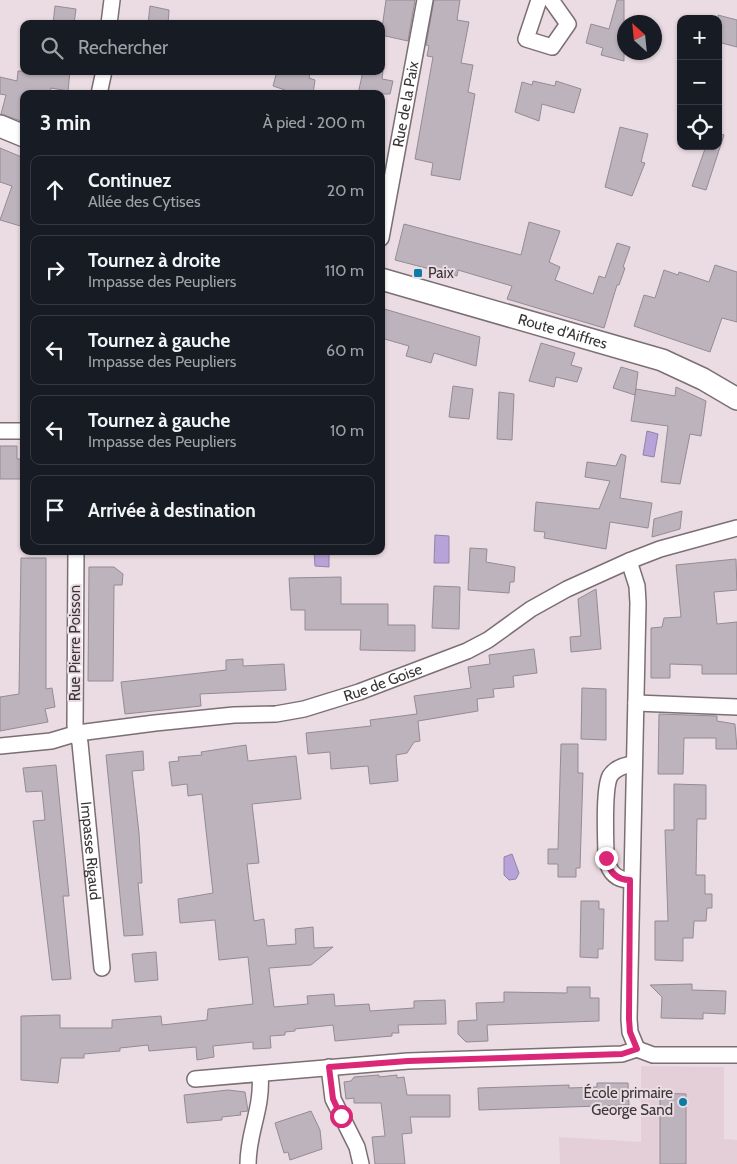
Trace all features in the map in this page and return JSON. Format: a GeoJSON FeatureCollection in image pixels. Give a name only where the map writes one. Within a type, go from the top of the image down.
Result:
{"type":"FeatureCollection","features":[{"type":"Feature","properties":{"kind":"main road"},"geometry":{"type":"LineString","coordinates":[[0,126],[20,134]]}},
{"type":"Feature","properties":{"kind":"main road","name":"Route d'Aiffres"},"geometry":{"type":"LineString","coordinates":[[385,281],[662,360],[703,379],[737,399]]}},
{"type":"Feature","properties":{"kind":"street"},"geometry":{"type":"LineString","coordinates":[[110,20],[112,0]]}},
{"type":"Feature","properties":{"kind":"street","name":"Rue de la Paix"},"geometry":{"type":"LineString","coordinates":[[385,216],[425,0]]}},
{"type":"Feature","properties":{"kind":"street"},"geometry":{"type":"LineString","coordinates":[[539,0],[526,39],[552,46],[568,24],[551,0]]}},
{"type":"Feature","properties":{"kind":"street"},"geometry":{"type":"LineString","coordinates":[[100,90],[103,75]]}},
{"type":"Feature","properties":{"kind":"street"},"geometry":{"type":"LineString","coordinates":[[0,431],[20,431]]}},
{"type":"Feature","properties":{"kind":"street","name":"Rue de Goise"},"geometry":{"type":"LineString","coordinates":[[0,746],[50,741],[78,734],[234,715],[276,714],[304,709],[359,692],[466,652],[488,640],[545,601],[629,560],[660,549],[737,528]]}},
{"type":"Feature","properties":{"kind":"street","name":"Rue Pierre Poisson"},"geometry":{"type":"LineString","coordinates":[[76,555],[75,726],[78,734]]}},
{"type":"Feature","properties":{"kind":"street"},"geometry":{"type":"LineString","coordinates":[[629,560],[637,586],[638,604],[630,880],[629,1019],[630,1032],[637,1049]]}},
{"type":"Feature","properties":{"kind":"street"},"geometry":{"type":"LineString","coordinates":[[636,703],[737,707]]}},
{"type":"Feature","properties":{"kind":"street","name":"Impasse Rigaud"},"geometry":{"type":"LineString","coordinates":[[78,734],[102,968]]}},
{"type":"Feature","properties":{"kind":"street"},"geometry":{"type":"LineString","coordinates":[[630,880],[622,880],[615,875],[608,866],[606,858],[607,785],[613,772],[625,765],[634,764]]}},
{"type":"Feature","properties":{"kind":"street"},"geometry":{"type":"LineString","coordinates":[[195,1079],[408,1061],[622,1054],[637,1049],[653,1055],[737,1054]]}},
{"type":"Feature","properties":{"kind":"street"},"geometry":{"type":"LineString","coordinates":[[329,1067],[333,1099],[357,1148],[361,1164]]}},
{"type":"Feature","properties":{"kind":"street"},"geometry":{"type":"LineString","coordinates":[[248,1164],[250,1144],[260,1104],[260,1074]]}},
{"type":"Feature","properties":{"kind":"shaded area"},"geometry":{"type":"Polygon","coordinates":[[[647,431],[658,434],[654,457],[643,455],[647,431]]]}},
{"type":"Feature","properties":{"kind":"shaded area"},"geometry":{"type":"Polygon","coordinates":[[[435,535],[449,536],[449,563],[434,563],[435,535]]]}},
{"type":"Feature","properties":{"kind":"shaded area"},"geometry":{"type":"Polygon","coordinates":[[[314,555],[329,555],[329,567],[315,566],[314,555]]]}},
{"type":"Feature","properties":{"kind":"shaded area"},"geometry":{"type":"Polygon","coordinates":[[[512,854],[519,873],[516,879],[509,880],[504,875],[504,857],[512,854]]]}},
{"type":"Feature","properties":{"kind":"shaded area","name":"École primaire George Sand"},"geometry":{"type":"Polygon","coordinates":[[[641,1066],[724,1067],[724,1139],[737,1140],[737,1164],[560,1164],[559,1137],[641,1142],[641,1066]]]}},
{"type":"Feature","properties":{"kind":"building"},"geometry":{"type":"Polygon","coordinates":[[[386,0],[415,0],[408,41],[385,36],[385,20],[383,20],[386,0]]]}},
{"type":"Feature","properties":{"kind":"building"},"geometry":{"type":"Polygon","coordinates":[[[434,0],[460,0],[457,20],[469,22],[461,63],[473,65],[468,92],[475,94],[460,180],[431,175],[433,163],[415,159],[433,57],[427,56],[429,46],[426,45],[434,0]]]}},
{"type":"Feature","properties":{"kind":"building"},"geometry":{"type":"Polygon","coordinates":[[[617,0],[624,0],[624,15],[617,15],[617,59],[601,55],[603,48],[586,43],[591,24],[609,29],[617,0]]]}},
{"type":"Feature","properties":{"kind":"building"},"geometry":{"type":"Polygon","coordinates":[[[55,6],[76,9],[75,20],[53,20],[55,6]]]}},
{"type":"Feature","properties":{"kind":"building"},"geometry":{"type":"Polygon","coordinates":[[[150,6],[169,10],[168,20],[148,20],[150,6]]]}},
{"type":"Feature","properties":{"kind":"building"},"geometry":{"type":"Polygon","coordinates":[[[722,16],[737,20],[737,47],[722,43],[722,16]]]}},
{"type":"Feature","properties":{"kind":"building"},"geometry":{"type":"Polygon","coordinates":[[[18,71],[20,71],[20,75],[70,75],[68,90],[51,88],[51,90],[20,90],[20,121],[1,114],[6,95],[0,94],[0,77],[17,81],[18,71]]]}},
{"type":"Feature","properties":{"kind":"building"},"geometry":{"type":"Polygon","coordinates":[[[276,75],[310,75],[309,78],[315,80],[314,90],[285,90],[273,86],[276,75]]]}},
{"type":"Feature","properties":{"kind":"building"},"geometry":{"type":"Polygon","coordinates":[[[362,75],[382,75],[382,79],[393,81],[390,94],[385,94],[385,90],[359,90],[362,75]]]}},
{"type":"Feature","properties":{"kind":"building"},"geometry":{"type":"Polygon","coordinates":[[[533,81],[555,86],[556,81],[581,89],[574,113],[542,104],[539,121],[515,112],[522,82],[532,85],[533,81]]]}},
{"type":"Feature","properties":{"kind":"building"},"geometry":{"type":"Polygon","coordinates":[[[620,127],[648,134],[641,162],[645,163],[632,196],[605,187],[620,127]]]}},
{"type":"Feature","properties":{"kind":"building"},"geometry":{"type":"Polygon","coordinates":[[[0,148],[20,156],[20,226],[0,220],[12,186],[0,182],[0,148]]]}},
{"type":"Feature","properties":{"kind":"building"},"geometry":{"type":"Polygon","coordinates":[[[705,150],[719,150],[706,190],[692,186],[705,150]]]}},
{"type":"Feature","properties":{"kind":"building"},"geometry":{"type":"Polygon","coordinates":[[[529,222],[560,231],[549,262],[560,267],[555,280],[593,294],[599,276],[605,278],[617,243],[630,247],[623,267],[625,268],[619,285],[617,285],[604,328],[507,299],[512,286],[458,270],[457,276],[395,260],[404,224],[521,255],[529,222]]]}},
{"type":"Feature","properties":{"kind":"building"},"geometry":{"type":"Polygon","coordinates":[[[715,265],[737,272],[737,322],[722,318],[710,352],[634,326],[644,295],[655,298],[664,270],[678,275],[679,272],[709,282],[715,265]]]}},
{"type":"Feature","properties":{"kind":"building"},"geometry":{"type":"Polygon","coordinates":[[[385,309],[480,337],[476,366],[434,353],[431,363],[406,356],[409,346],[385,339],[385,309]]]}},
{"type":"Feature","properties":{"kind":"building"},"geometry":{"type":"Polygon","coordinates":[[[541,343],[575,353],[571,365],[582,368],[577,382],[556,377],[554,387],[529,381],[541,343]]]}},
{"type":"Feature","properties":{"kind":"building"},"geometry":{"type":"Polygon","coordinates":[[[621,367],[638,372],[635,395],[613,388],[621,367]]]}},
{"type":"Feature","properties":{"kind":"building"},"geometry":{"type":"Polygon","coordinates":[[[453,386],[473,389],[469,419],[449,417],[453,386]]]}},
{"type":"Feature","properties":{"kind":"building"},"geometry":{"type":"Polygon","coordinates":[[[676,387],[706,401],[701,436],[690,434],[680,484],[661,482],[668,426],[631,421],[636,389],[675,396],[676,387]]]}},
{"type":"Feature","properties":{"kind":"building"},"geometry":{"type":"Polygon","coordinates":[[[499,392],[514,394],[512,440],[497,439],[499,392]]]}},
{"type":"Feature","properties":{"kind":"building"},"geometry":{"type":"Polygon","coordinates":[[[0,446],[17,446],[17,459],[20,459],[20,479],[0,479],[0,446]]]}},
{"type":"Feature","properties":{"kind":"building"},"geometry":{"type":"Polygon","coordinates":[[[621,454],[626,456],[620,498],[652,503],[648,528],[610,522],[606,549],[544,538],[545,532],[534,531],[536,502],[599,509],[610,481],[585,477],[587,462],[616,466],[621,454]]]}},
{"type":"Feature","properties":{"kind":"building"},"geometry":{"type":"Polygon","coordinates":[[[682,511],[680,529],[652,537],[654,519],[682,511]]]}},
{"type":"Feature","properties":{"kind":"building"},"geometry":{"type":"Polygon","coordinates":[[[470,548],[487,549],[486,562],[515,567],[514,582],[510,582],[509,593],[468,590],[470,548]]]}},
{"type":"Feature","properties":{"kind":"building"},"geometry":{"type":"Polygon","coordinates":[[[21,558],[46,558],[46,689],[52,688],[55,707],[45,709],[48,722],[0,731],[0,697],[19,694],[21,558]]]}},
{"type":"Feature","properties":{"kind":"building"},"geometry":{"type":"Polygon","coordinates":[[[736,559],[737,590],[714,592],[717,624],[737,622],[737,674],[702,674],[702,665],[670,664],[670,678],[651,678],[651,628],[662,627],[664,618],[681,617],[676,565],[736,559]]]}},
{"type":"Feature","properties":{"kind":"building"},"geometry":{"type":"Polygon","coordinates":[[[89,567],[114,567],[123,574],[122,585],[114,585],[113,681],[88,681],[89,567]]]}},
{"type":"Feature","properties":{"kind":"building"},"geometry":{"type":"Polygon","coordinates":[[[341,577],[341,604],[388,604],[388,625],[415,625],[415,651],[360,650],[361,630],[305,630],[305,610],[291,610],[289,578],[341,577]]]}},
{"type":"Feature","properties":{"kind":"building"},"geometry":{"type":"Polygon","coordinates":[[[434,586],[460,587],[459,629],[432,628],[434,586]]]}},
{"type":"Feature","properties":{"kind":"building"},"geometry":{"type":"Polygon","coordinates":[[[596,589],[601,649],[571,652],[570,637],[581,636],[578,599],[596,589]]]}},
{"type":"Feature","properties":{"kind":"building"},"geometry":{"type":"Polygon","coordinates":[[[534,649],[537,673],[513,676],[514,687],[493,689],[494,697],[477,699],[478,711],[418,721],[420,741],[414,742],[407,753],[396,755],[398,781],[370,784],[368,766],[331,769],[330,752],[308,754],[306,733],[371,726],[370,720],[417,714],[414,696],[471,688],[468,667],[490,664],[489,655],[534,649]]]}},
{"type":"Feature","properties":{"kind":"building"},"geometry":{"type":"Polygon","coordinates":[[[243,659],[243,666],[284,664],[286,690],[200,694],[201,706],[125,714],[121,682],[226,670],[226,660],[243,659]]]}},
{"type":"Feature","properties":{"kind":"building"},"geometry":{"type":"Polygon","coordinates":[[[582,688],[606,689],[606,740],[581,739],[582,688]]]}},
{"type":"Feature","properties":{"kind":"building"},"geometry":{"type":"Polygon","coordinates":[[[659,714],[717,716],[717,721],[735,724],[737,749],[716,749],[716,738],[684,738],[683,774],[658,774],[659,714]]]}},
{"type":"Feature","properties":{"kind":"building"},"geometry":{"type":"Polygon","coordinates":[[[561,744],[578,744],[578,773],[583,773],[580,868],[576,868],[576,877],[558,877],[558,864],[548,864],[548,849],[558,849],[561,744]]]}},
{"type":"Feature","properties":{"kind":"building"},"geometry":{"type":"Polygon","coordinates":[[[246,745],[248,761],[296,756],[301,799],[252,804],[259,863],[247,864],[254,921],[264,919],[267,946],[296,944],[295,929],[313,927],[314,948],[333,947],[311,965],[269,968],[274,1007],[308,1004],[307,996],[334,994],[335,1006],[369,1004],[370,1011],[414,1008],[414,1001],[445,1000],[446,1024],[398,1025],[399,1033],[392,1033],[392,1036],[335,1041],[333,1025],[295,1029],[295,1031],[285,1032],[285,1035],[270,1036],[271,1048],[253,1049],[253,1042],[213,1046],[214,1057],[197,1060],[196,1047],[149,1051],[148,1045],[120,1048],[120,1051],[84,1054],[84,1058],[61,1058],[58,1083],[21,1080],[21,1016],[60,1015],[60,1028],[112,1028],[112,1020],[161,1016],[162,1025],[207,1020],[208,1009],[253,1004],[248,957],[219,960],[215,920],[180,923],[178,899],[213,893],[202,794],[188,796],[187,784],[172,786],[169,762],[179,761],[178,757],[202,755],[201,752],[246,745]]]}},
{"type":"Feature","properties":{"kind":"building"},"geometry":{"type":"Polygon","coordinates":[[[143,751],[144,770],[132,771],[139,833],[142,883],[138,883],[143,935],[124,936],[106,755],[143,751]]]}},
{"type":"Feature","properties":{"kind":"building"},"geometry":{"type":"Polygon","coordinates":[[[56,765],[69,896],[63,896],[71,979],[52,980],[33,821],[45,820],[42,791],[26,792],[23,768],[56,765]]]}},
{"type":"Feature","properties":{"kind":"building"},"geometry":{"type":"Polygon","coordinates":[[[674,784],[706,785],[706,819],[697,819],[696,875],[705,875],[705,894],[712,894],[712,908],[707,908],[706,921],[694,921],[693,938],[683,938],[683,961],[655,960],[655,921],[668,921],[665,830],[674,830],[674,784]]]}},
{"type":"Feature","properties":{"kind":"building"},"geometry":{"type":"Polygon","coordinates":[[[581,901],[599,901],[599,909],[604,909],[603,949],[598,949],[598,958],[580,957],[581,901]]]}},
{"type":"Feature","properties":{"kind":"building"},"geometry":{"type":"Polygon","coordinates":[[[156,952],[158,980],[135,982],[132,954],[156,952]]]}},
{"type":"Feature","properties":{"kind":"building"},"geometry":{"type":"Polygon","coordinates":[[[692,984],[692,990],[726,991],[725,1014],[703,1013],[703,1019],[661,1018],[662,997],[650,985],[692,984]]]}},
{"type":"Feature","properties":{"kind":"building"},"geometry":{"type":"Polygon","coordinates":[[[567,987],[590,987],[590,998],[599,998],[599,1021],[487,1025],[488,1041],[466,1042],[458,1034],[458,1021],[477,1020],[476,1003],[504,1002],[504,992],[567,993],[567,987]]]}},
{"type":"Feature","properties":{"kind":"building"},"geometry":{"type":"Polygon","coordinates":[[[379,1075],[379,1077],[397,1075],[397,1078],[404,1077],[407,1095],[450,1095],[450,1117],[410,1117],[412,1133],[402,1134],[405,1164],[375,1164],[372,1137],[385,1136],[381,1103],[354,1103],[354,1098],[346,1099],[344,1082],[351,1081],[354,1077],[379,1075]]]}},
{"type":"Feature","properties":{"kind":"building"},"geometry":{"type":"Polygon","coordinates":[[[597,1083],[628,1083],[629,1105],[479,1110],[478,1088],[569,1085],[569,1088],[597,1087],[597,1083]]]}},
{"type":"Feature","properties":{"kind":"building"},"geometry":{"type":"Polygon","coordinates":[[[228,1090],[245,1092],[248,1111],[240,1112],[241,1115],[222,1117],[222,1120],[187,1123],[184,1095],[228,1090]]]}},
{"type":"Feature","properties":{"kind":"building"},"geometry":{"type":"Polygon","coordinates":[[[660,1093],[686,1094],[686,1164],[660,1164],[660,1093]]]}},
{"type":"Feature","properties":{"kind":"building"},"geometry":{"type":"Polygon","coordinates":[[[311,1111],[320,1130],[322,1149],[290,1160],[288,1152],[284,1153],[275,1123],[311,1111]]]}},
{"type":"Feature","properties":{"kind":"place","name":"Paix"},"geometry":{"type":"Point","coordinates":[418,273]}},
{"type":"Feature","properties":{"kind":"place","name":"École primaire George Sand"},"geometry":{"type":"Point","coordinates":[683,1102]}},
{"type":"Feature","properties":{"kind":"route"},"geometry":{"type":"LineString","coordinates":[[341,1116],[333,1099],[329,1067],[408,1061],[622,1054],[637,1049],[630,1032],[629,1019],[630,880],[622,880],[615,875],[608,866],[606,858]]}}]}
